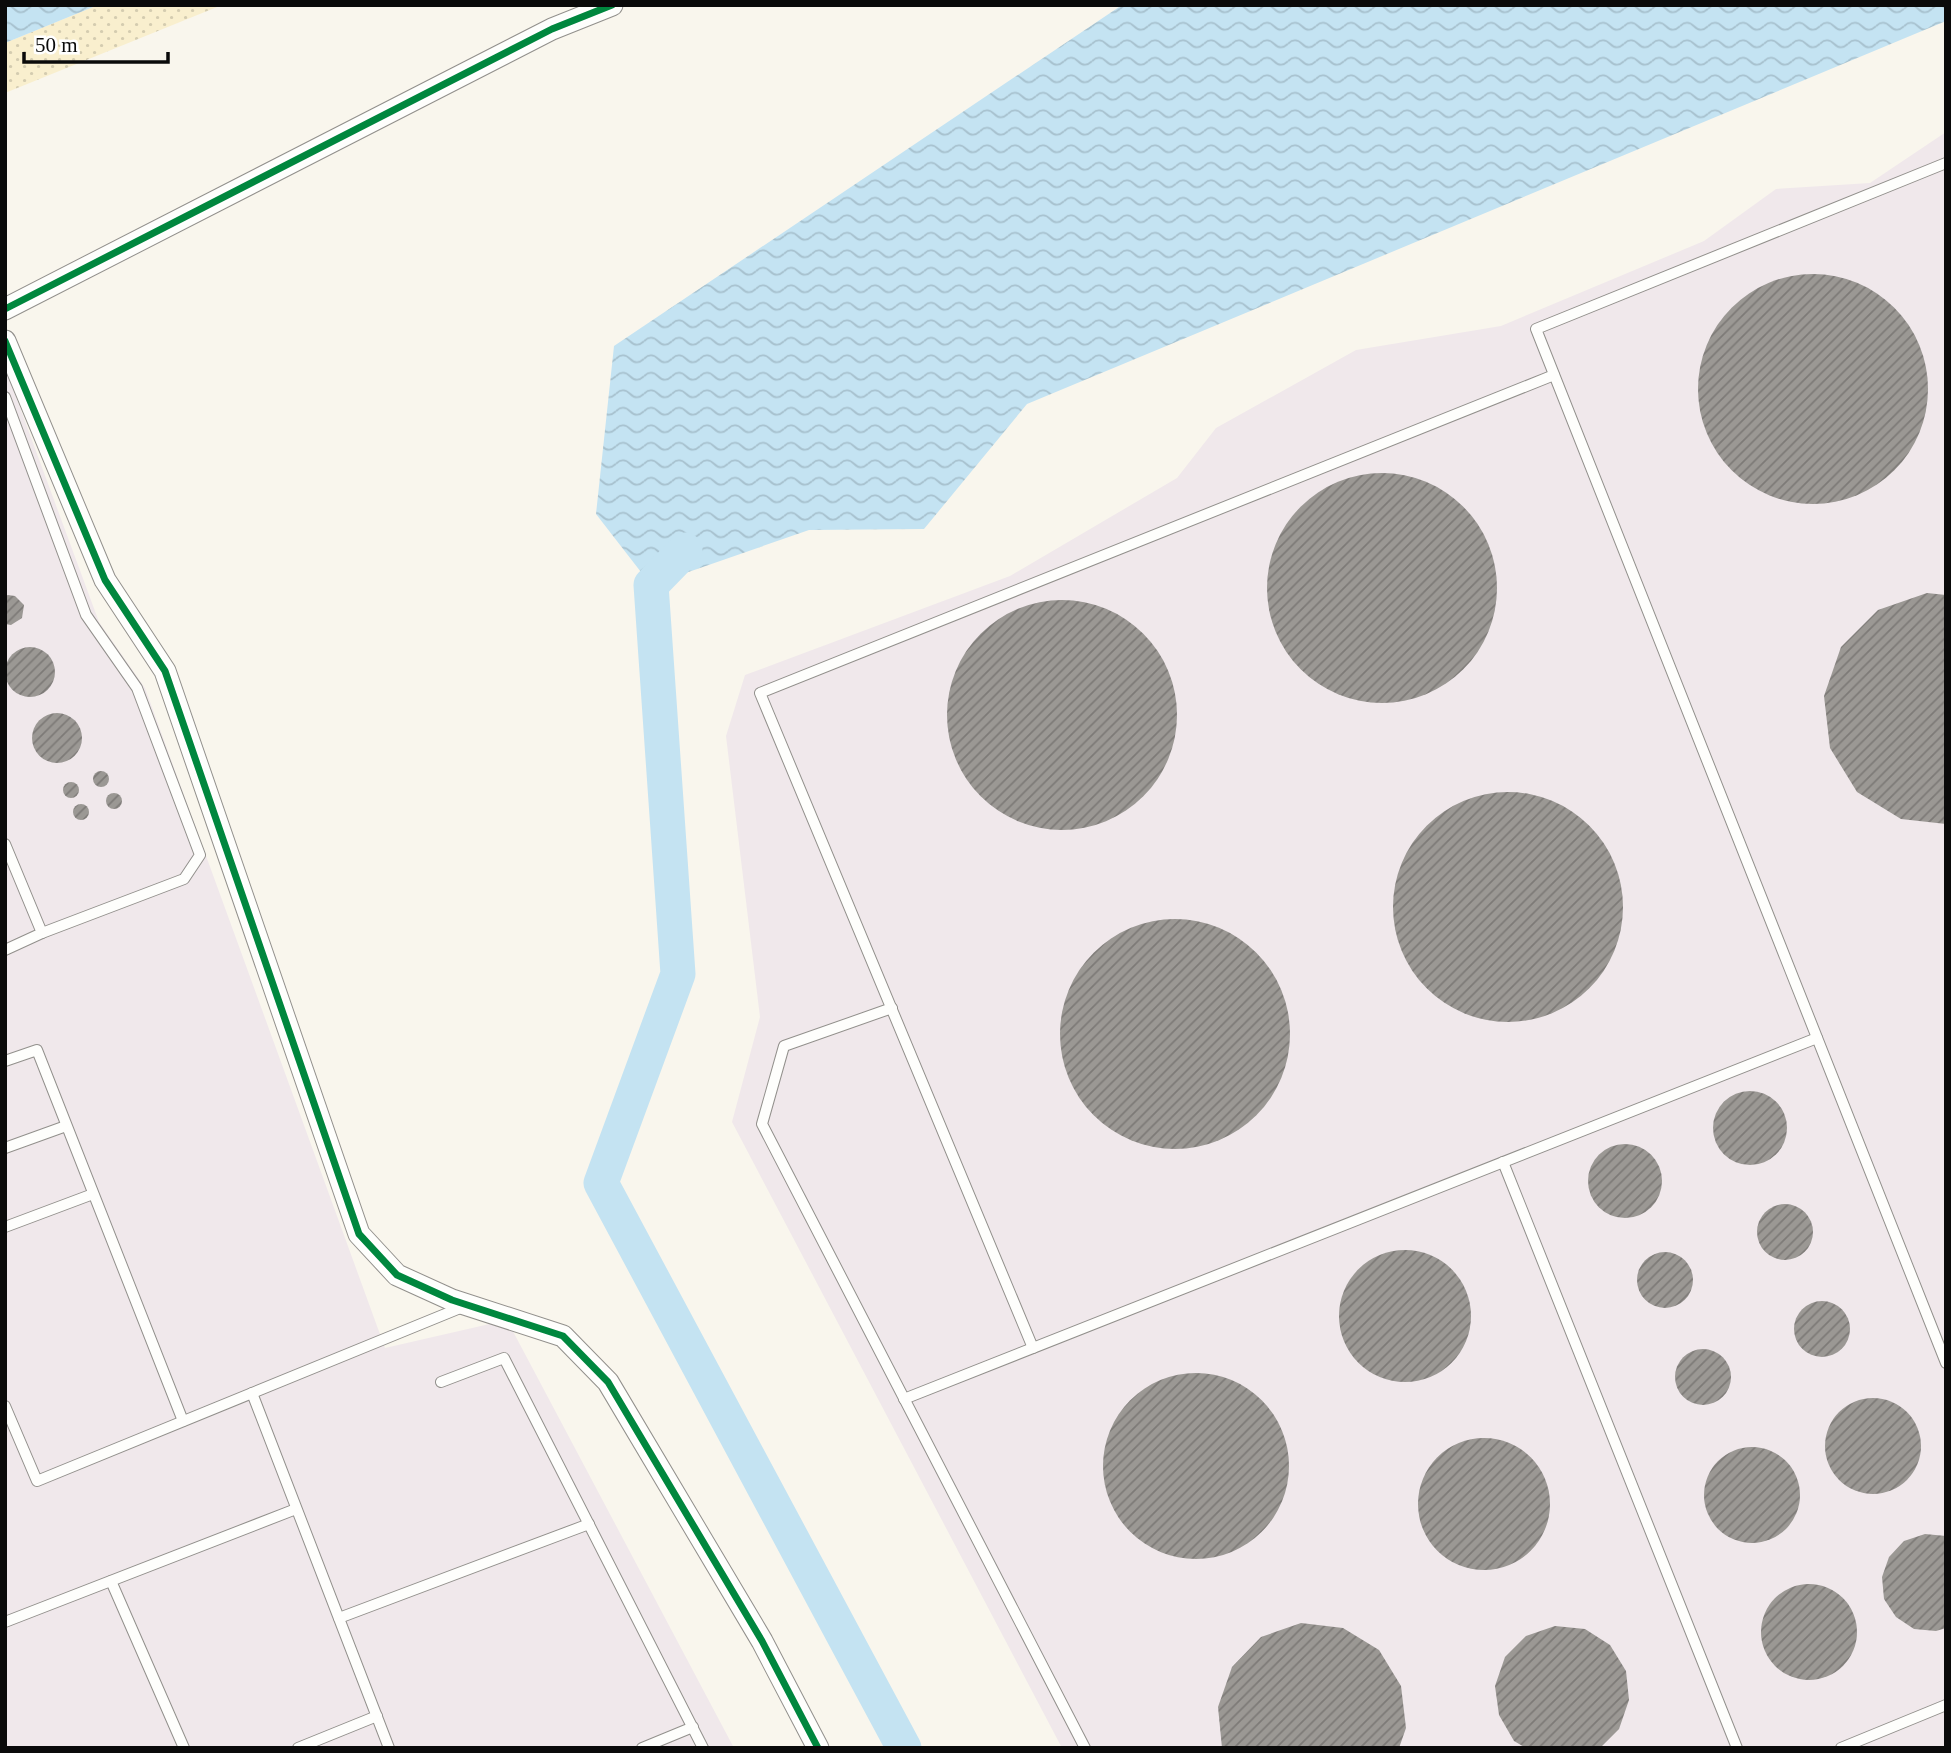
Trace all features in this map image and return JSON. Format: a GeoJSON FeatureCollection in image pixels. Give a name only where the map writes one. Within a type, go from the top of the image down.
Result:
{"type":"FeatureCollection","features":[{"type":"Feature","properties":{"kind":"street"},"geometry":{"type":"LineString","coordinates":[[5,309],[552,29],[612,5]]}},
{"type":"Feature","properties":{"kind":"street"},"geometry":{"type":"LineString","coordinates":[[5,341],[105,580],[166,671],[359,1234],[397,1275],[467,1305],[563,1336],[608,1382],[762,1641],[818,1748]]}},
{"type":"Feature","properties":{"kind":"lane"},"geometry":{"type":"LineString","coordinates":[[1946,163],[1536,329],[1946,1363]]}},
{"type":"Feature","properties":{"kind":"lane"},"geometry":{"type":"LineString","coordinates":[[1033,1348],[760,694],[1554,375]]}},
{"type":"Feature","properties":{"kind":"lane"},"geometry":{"type":"LineString","coordinates":[[5,397],[86,615],[136,688],[200,855],[184,879],[42,933],[5,950]]}},
{"type":"Feature","properties":{"kind":"lane"},"geometry":{"type":"LineString","coordinates":[[5,844],[42,933]]}},
{"type":"Feature","properties":{"kind":"lane"},"geometry":{"type":"LineString","coordinates":[[892,1008],[785,1046],[762,1124],[1085,1748]]}},
{"type":"Feature","properties":{"kind":"lane"},"geometry":{"type":"LineString","coordinates":[[904,1399],[1817,1038]]}},
{"type":"Feature","properties":{"kind":"lane"},"geometry":{"type":"LineString","coordinates":[[5,1061],[37,1050],[183,1421]]}},
{"type":"Feature","properties":{"kind":"lane"},"geometry":{"type":"LineString","coordinates":[[5,1148],[66,1126]]}},
{"type":"Feature","properties":{"kind":"lane"},"geometry":{"type":"LineString","coordinates":[[1503,1162],[1737,1748]]}},
{"type":"Feature","properties":{"kind":"lane"},"geometry":{"type":"LineString","coordinates":[[5,1227],[93,1194]]}},
{"type":"Feature","properties":{"kind":"lane"},"geometry":{"type":"LineString","coordinates":[[5,1406],[37,1481],[467,1305]]}},
{"type":"Feature","properties":{"kind":"lane"},"geometry":{"type":"LineString","coordinates":[[441,1382],[504,1358],[703,1748]]}},
{"type":"Feature","properties":{"kind":"lane"},"geometry":{"type":"LineString","coordinates":[[252,1393],[389,1748]]}},
{"type":"Feature","properties":{"kind":"lane"},"geometry":{"type":"LineString","coordinates":[[5,1622],[296,1509]]}},
{"type":"Feature","properties":{"kind":"lane"},"geometry":{"type":"LineString","coordinates":[[339,1618],[589,1524]]}},
{"type":"Feature","properties":{"kind":"lane"},"geometry":{"type":"LineString","coordinates":[[111,1581],[184,1748]]}},
{"type":"Feature","properties":{"kind":"lane"},"geometry":{"type":"LineString","coordinates":[[1840,1748],[1946,1705]]}},
{"type":"Feature","properties":{"kind":"lane"},"geometry":{"type":"LineString","coordinates":[[298,1748],[377,1716]]}},
{"type":"Feature","properties":{"kind":"lane"},"geometry":{"type":"LineString","coordinates":[[642,1748],[693,1727]]}},
{"type":"Feature","properties":{"kind":"shaded area"},"geometry":{"type":"Polygon","coordinates":[[[1946,132],[1946,1748],[1062,1748],[732,1122],[760,1017],[726,736],[745,675],[1010,576],[1177,478],[1216,428],[1356,350],[1501,326],[1704,241],[1776,189],[1870,183],[1946,132]]]}},
{"type":"Feature","properties":{"kind":"shaded area"},"geometry":{"type":"Polygon","coordinates":[[[5,367],[99,622],[145,688],[385,1348],[507,1320],[734,1748],[5,1748],[5,367]]]}},
{"type":"Feature","properties":{"kind":"sand"},"geometry":{"type":"Polygon","coordinates":[[[98,5],[222,5],[5,93],[5,43],[98,5]]]}},
{"type":"Feature","properties":{"kind":"water"},"geometry":{"type":"Polygon","coordinates":[[[5,5],[98,5],[5,43],[5,5]]]}},
{"type":"Feature","properties":{"kind":"water"},"geometry":{"type":"Polygon","coordinates":[[[1122,5],[1946,5],[1946,21],[1027,404],[924,529],[809,530],[651,585],[596,514],[614,346],[1122,5]]]}},
{"type":"Feature","properties":{"kind":"building"},"geometry":{"type":"Polygon","coordinates":[[[1813,274],[1857,283],[1886,300],[1902,316],[1923,356],[1928,389],[1919,433],[1902,462],[1886,478],[1846,499],[1813,504],[1769,495],[1740,478],[1724,462],[1703,422],[1698,389],[1707,345],[1724,316],[1740,300],[1780,279],[1813,274]]]}},
{"type":"Feature","properties":{"kind":"building"},"geometry":{"type":"Polygon","coordinates":[[[1382,473],[1426,482],[1455,499],[1471,515],[1492,555],[1497,588],[1488,632],[1471,661],[1455,677],[1415,698],[1382,703],[1338,694],[1309,677],[1293,661],[1272,621],[1267,588],[1276,544],[1293,515],[1309,499],[1349,478],[1382,473]]]}},
{"type":"Feature","properties":{"kind":"building"},"geometry":{"type":"Polygon","coordinates":[[[1927,593],[1946,595],[1946,824],[1901,819],[1857,792],[1830,748],[1824,696],[1841,647],[1878,610],[1927,593]]]}},
{"type":"Feature","properties":{"kind":"building"},"geometry":{"type":"Polygon","coordinates":[[[5,596],[15,596],[24,605],[22,618],[11,625],[5,624],[5,596]]]}},
{"type":"Feature","properties":{"kind":"building"},"geometry":{"type":"Polygon","coordinates":[[[1062,600],[1084,602],[1106,609],[1135,626],[1151,642],[1172,682],[1177,715],[1175,737],[1168,759],[1151,788],[1135,804],[1095,825],[1062,830],[1040,828],[1018,821],[989,804],[973,788],[952,748],[947,715],[949,693],[956,671],[973,642],[989,626],[1029,605],[1062,600]]]}},
{"type":"Feature","properties":{"kind":"building"},"geometry":{"type":"Polygon","coordinates":[[[30,647],[48,654],[55,672],[48,690],[30,697],[12,690],[5,672],[12,654],[30,647]]]}},
{"type":"Feature","properties":{"kind":"building"},"geometry":{"type":"Polygon","coordinates":[[[57,713],[75,720],[82,738],[75,756],[57,763],[39,756],[32,738],[39,720],[57,713]]]}},
{"type":"Feature","properties":{"kind":"building"},"geometry":{"type":"Polygon","coordinates":[[[101,771],[107,773],[107,785],[101,787],[95,785],[93,779],[95,773],[101,771]]]}},
{"type":"Feature","properties":{"kind":"building"},"geometry":{"type":"Polygon","coordinates":[[[71,782],[77,784],[77,796],[71,798],[65,796],[63,790],[65,784],[71,782]]]}},
{"type":"Feature","properties":{"kind":"building"},"geometry":{"type":"Polygon","coordinates":[[[1508,792],[1552,801],[1581,818],[1597,834],[1618,874],[1623,907],[1614,951],[1597,980],[1581,996],[1541,1017],[1508,1022],[1464,1013],[1435,996],[1419,980],[1398,940],[1393,907],[1402,863],[1419,834],[1435,818],[1475,797],[1508,792]]]}},
{"type":"Feature","properties":{"kind":"building"},"geometry":{"type":"Polygon","coordinates":[[[114,793],[120,795],[120,807],[114,809],[108,807],[106,801],[108,795],[114,793]]]}},
{"type":"Feature","properties":{"kind":"building"},"geometry":{"type":"Polygon","coordinates":[[[81,804],[87,806],[87,818],[81,820],[75,818],[73,812],[75,806],[81,804]]]}},
{"type":"Feature","properties":{"kind":"building"},"geometry":{"type":"Polygon","coordinates":[[[1175,919],[1219,928],[1248,945],[1264,961],[1285,1001],[1290,1034],[1281,1078],[1264,1107],[1248,1123],[1208,1144],[1175,1149],[1131,1140],[1102,1123],[1086,1107],[1065,1067],[1060,1034],[1069,990],[1086,961],[1102,945],[1142,924],[1175,919]]]}},
{"type":"Feature","properties":{"kind":"building"},"geometry":{"type":"Polygon","coordinates":[[[1750,1091],[1764,1094],[1776,1102],[1784,1114],[1787,1128],[1784,1142],[1776,1154],[1764,1162],[1750,1165],[1736,1162],[1724,1154],[1716,1142],[1713,1128],[1716,1114],[1724,1102],[1736,1094],[1750,1091]]]}},
{"type":"Feature","properties":{"kind":"building"},"geometry":{"type":"Polygon","coordinates":[[[1625,1144],[1639,1147],[1651,1155],[1659,1167],[1662,1181],[1659,1195],[1651,1207],[1639,1215],[1625,1218],[1611,1215],[1599,1207],[1591,1195],[1588,1181],[1591,1167],[1599,1155],[1611,1147],[1625,1144]]]}},
{"type":"Feature","properties":{"kind":"building"},"geometry":{"type":"Polygon","coordinates":[[[1780,1204],[1790,1204],[1805,1212],[1811,1221],[1811,1243],[1805,1252],[1790,1260],[1780,1260],[1762,1248],[1757,1237],[1757,1227],[1769,1209],[1780,1204]]]}},
{"type":"Feature","properties":{"kind":"building"},"geometry":{"type":"Polygon","coordinates":[[[1405,1250],[1430,1255],[1452,1269],[1466,1291],[1471,1316],[1466,1341],[1452,1363],[1430,1377],[1405,1382],[1380,1377],[1358,1363],[1344,1341],[1339,1316],[1344,1291],[1358,1269],[1380,1255],[1405,1250]]]}},
{"type":"Feature","properties":{"kind":"building"},"geometry":{"type":"Polygon","coordinates":[[[1665,1252],[1676,1254],[1685,1260],[1691,1269],[1691,1291],[1685,1300],[1676,1306],[1665,1308],[1654,1306],[1645,1300],[1639,1291],[1637,1280],[1639,1269],[1645,1260],[1654,1254],[1665,1252]]]}},
{"type":"Feature","properties":{"kind":"building"},"geometry":{"type":"Polygon","coordinates":[[[1817,1301],[1827,1301],[1842,1309],[1848,1318],[1848,1340],[1842,1349],[1827,1357],[1817,1357],[1799,1345],[1794,1334],[1794,1324],[1806,1306],[1817,1301]]]}},
{"type":"Feature","properties":{"kind":"building"},"geometry":{"type":"Polygon","coordinates":[[[1703,1349],[1714,1351],[1723,1357],[1729,1366],[1729,1388],[1723,1397],[1714,1403],[1703,1405],[1692,1403],[1683,1397],[1677,1388],[1675,1377],[1677,1366],[1683,1357],[1692,1351],[1703,1349]]]}},
{"type":"Feature","properties":{"kind":"building"},"geometry":{"type":"Polygon","coordinates":[[[1196,1373],[1232,1380],[1262,1400],[1282,1430],[1289,1466],[1282,1502],[1262,1532],[1232,1552],[1196,1559],[1160,1552],[1130,1532],[1110,1502],[1103,1466],[1110,1430],[1130,1400],[1160,1380],[1196,1373]]]}},
{"type":"Feature","properties":{"kind":"building"},"geometry":{"type":"Polygon","coordinates":[[[1873,1398],[1891,1401],[1907,1412],[1918,1428],[1921,1446],[1918,1464],[1907,1480],[1891,1491],[1873,1494],[1855,1491],[1839,1480],[1828,1464],[1825,1446],[1828,1428],[1839,1412],[1855,1401],[1873,1398]]]}},
{"type":"Feature","properties":{"kind":"building"},"geometry":{"type":"Polygon","coordinates":[[[1484,1438],[1509,1443],[1531,1457],[1545,1479],[1550,1504],[1545,1529],[1531,1551],[1509,1565],[1484,1570],[1459,1565],[1437,1551],[1423,1529],[1418,1504],[1423,1479],[1437,1457],[1459,1443],[1484,1438]]]}},
{"type":"Feature","properties":{"kind":"building"},"geometry":{"type":"Polygon","coordinates":[[[1752,1447],[1770,1450],[1786,1461],[1797,1477],[1800,1495],[1797,1513],[1786,1529],[1770,1540],[1752,1543],[1734,1540],[1718,1529],[1707,1513],[1704,1495],[1707,1477],[1718,1461],[1734,1450],[1752,1447]]]}},
{"type":"Feature","properties":{"kind":"building"},"geometry":{"type":"Polygon","coordinates":[[[1925,1534],[1946,1536],[1946,1628],[1936,1631],[1914,1629],[1896,1617],[1884,1599],[1882,1577],[1889,1557],[1904,1541],[1925,1534]]]}},
{"type":"Feature","properties":{"kind":"building"},"geometry":{"type":"Polygon","coordinates":[[[1809,1584],[1827,1587],[1843,1598],[1854,1614],[1857,1632],[1854,1650],[1843,1666],[1827,1677],[1809,1680],[1791,1677],[1775,1666],[1764,1650],[1761,1632],[1764,1614],[1775,1598],[1791,1587],[1809,1584]]]}},
{"type":"Feature","properties":{"kind":"building"},"geometry":{"type":"Polygon","coordinates":[[[1301,1623],[1343,1628],[1379,1650],[1401,1686],[1406,1728],[1399,1748],[1222,1748],[1218,1707],[1232,1667],[1261,1637],[1301,1623]]]}},
{"type":"Feature","properties":{"kind":"building"},"geometry":{"type":"Polygon","coordinates":[[[1555,1626],[1585,1629],[1610,1645],[1626,1671],[1629,1700],[1619,1729],[1600,1748],[1526,1748],[1514,1741],[1499,1715],[1495,1686],[1505,1657],[1526,1636],[1555,1626]]]}},
{"type":"Feature","properties":{"kind":"waterway"},"geometry":{"type":"LineString","coordinates":[[685,550],[651,585],[678,974],[601,1183],[904,1748]]}},
{"type":"Feature","properties":{"kind":"cycle path"},"geometry":{"type":"LineString","coordinates":[[5,309],[552,29],[612,5]]}},
{"type":"Feature","properties":{"kind":"cycle path"},"geometry":{"type":"LineString","coordinates":[[5,341],[105,580],[165,671],[359,1234],[397,1275],[452,1300],[563,1336],[608,1382],[762,1641],[818,1748]]}}]}
